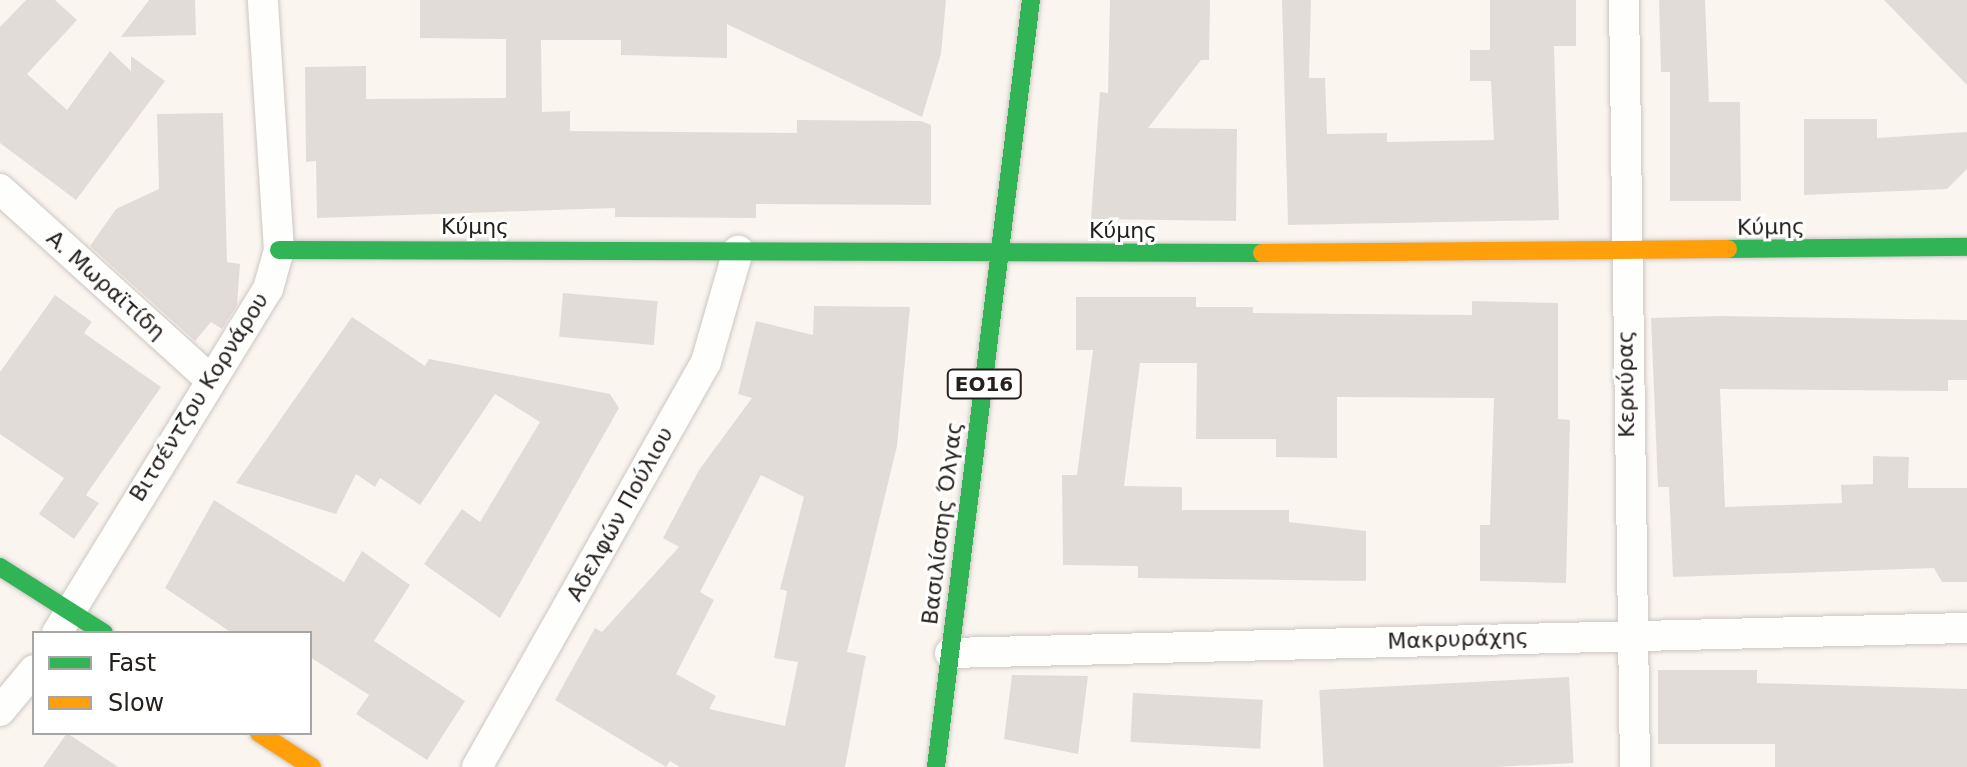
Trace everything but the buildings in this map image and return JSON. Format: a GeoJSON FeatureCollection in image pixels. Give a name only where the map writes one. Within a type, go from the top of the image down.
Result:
{"type":"FeatureCollection","features":[{"type":"Feature","properties":{"kind":"street","name":"Βιτσέντζου Κορνάρου"},"geometry":{"type":"LineString","coordinates":[[64,622],[211,380],[256,315],[279,250],[263,0]]}},
{"type":"Feature","properties":{"kind":"street","name":"Βασιλίσσης Όλγας"},"geometry":{"type":"LineString","coordinates":[[936,767],[1031,0]]}},
{"type":"Feature","properties":{"kind":"street","name":"Κερκύρας"},"geometry":{"type":"LineString","coordinates":[[1624,0],[1623,252],[1635,767]]}},
{"type":"Feature","properties":{"kind":"street","name":"Α. Μωραϊτίδη"},"geometry":{"type":"LineString","coordinates":[[0,189],[211,380]]}},
{"type":"Feature","properties":{"kind":"street","name":"Κύμης"},"geometry":{"type":"LineString","coordinates":[[279,250],[999,255],[1967,247]]}},
{"type":"Feature","properties":{"kind":"street","name":"Αδελφών Πούλιου"},"geometry":{"type":"LineString","coordinates":[[477,767],[706,362],[738,251]]}},
{"type":"Feature","properties":{"kind":"street"},"geometry":{"type":"LineString","coordinates":[[0,567],[64,622],[97,631]]}},
{"type":"Feature","properties":{"kind":"street","name":"Μακρυράχης"},"geometry":{"type":"LineString","coordinates":[[950,653],[1967,628]]}},
{"type":"Feature","properties":{"kind":"street"},"geometry":{"type":"LineString","coordinates":[[0,711],[32,672]]}},
{"type":"Feature","properties":{"kind":"street"},"geometry":{"type":"LineString","coordinates":[[262,735],[312,767]]}},
{"type":"Feature","properties":{"kind":"traffic: fast"},"geometry":{"type":"LineString","coordinates":[[936,767],[1031,0]]}},
{"type":"Feature","properties":{"kind":"traffic: fast"},"geometry":{"type":"LineString","coordinates":[[1728,249],[1967,247]]}},
{"type":"Feature","properties":{"kind":"traffic: fast"},"geometry":{"type":"LineString","coordinates":[[279,250],[1262,253]]}},
{"type":"Feature","properties":{"kind":"traffic: fast"},"geometry":{"type":"LineString","coordinates":[[0,567],[101,631]]}},
{"type":"Feature","properties":{"kind":"traffic: slow"},"geometry":{"type":"LineString","coordinates":[[1262,253],[1728,249]]}},
{"type":"Feature","properties":{"kind":"traffic: slow"},"geometry":{"type":"LineString","coordinates":[[262,735],[312,767]]}}]}
